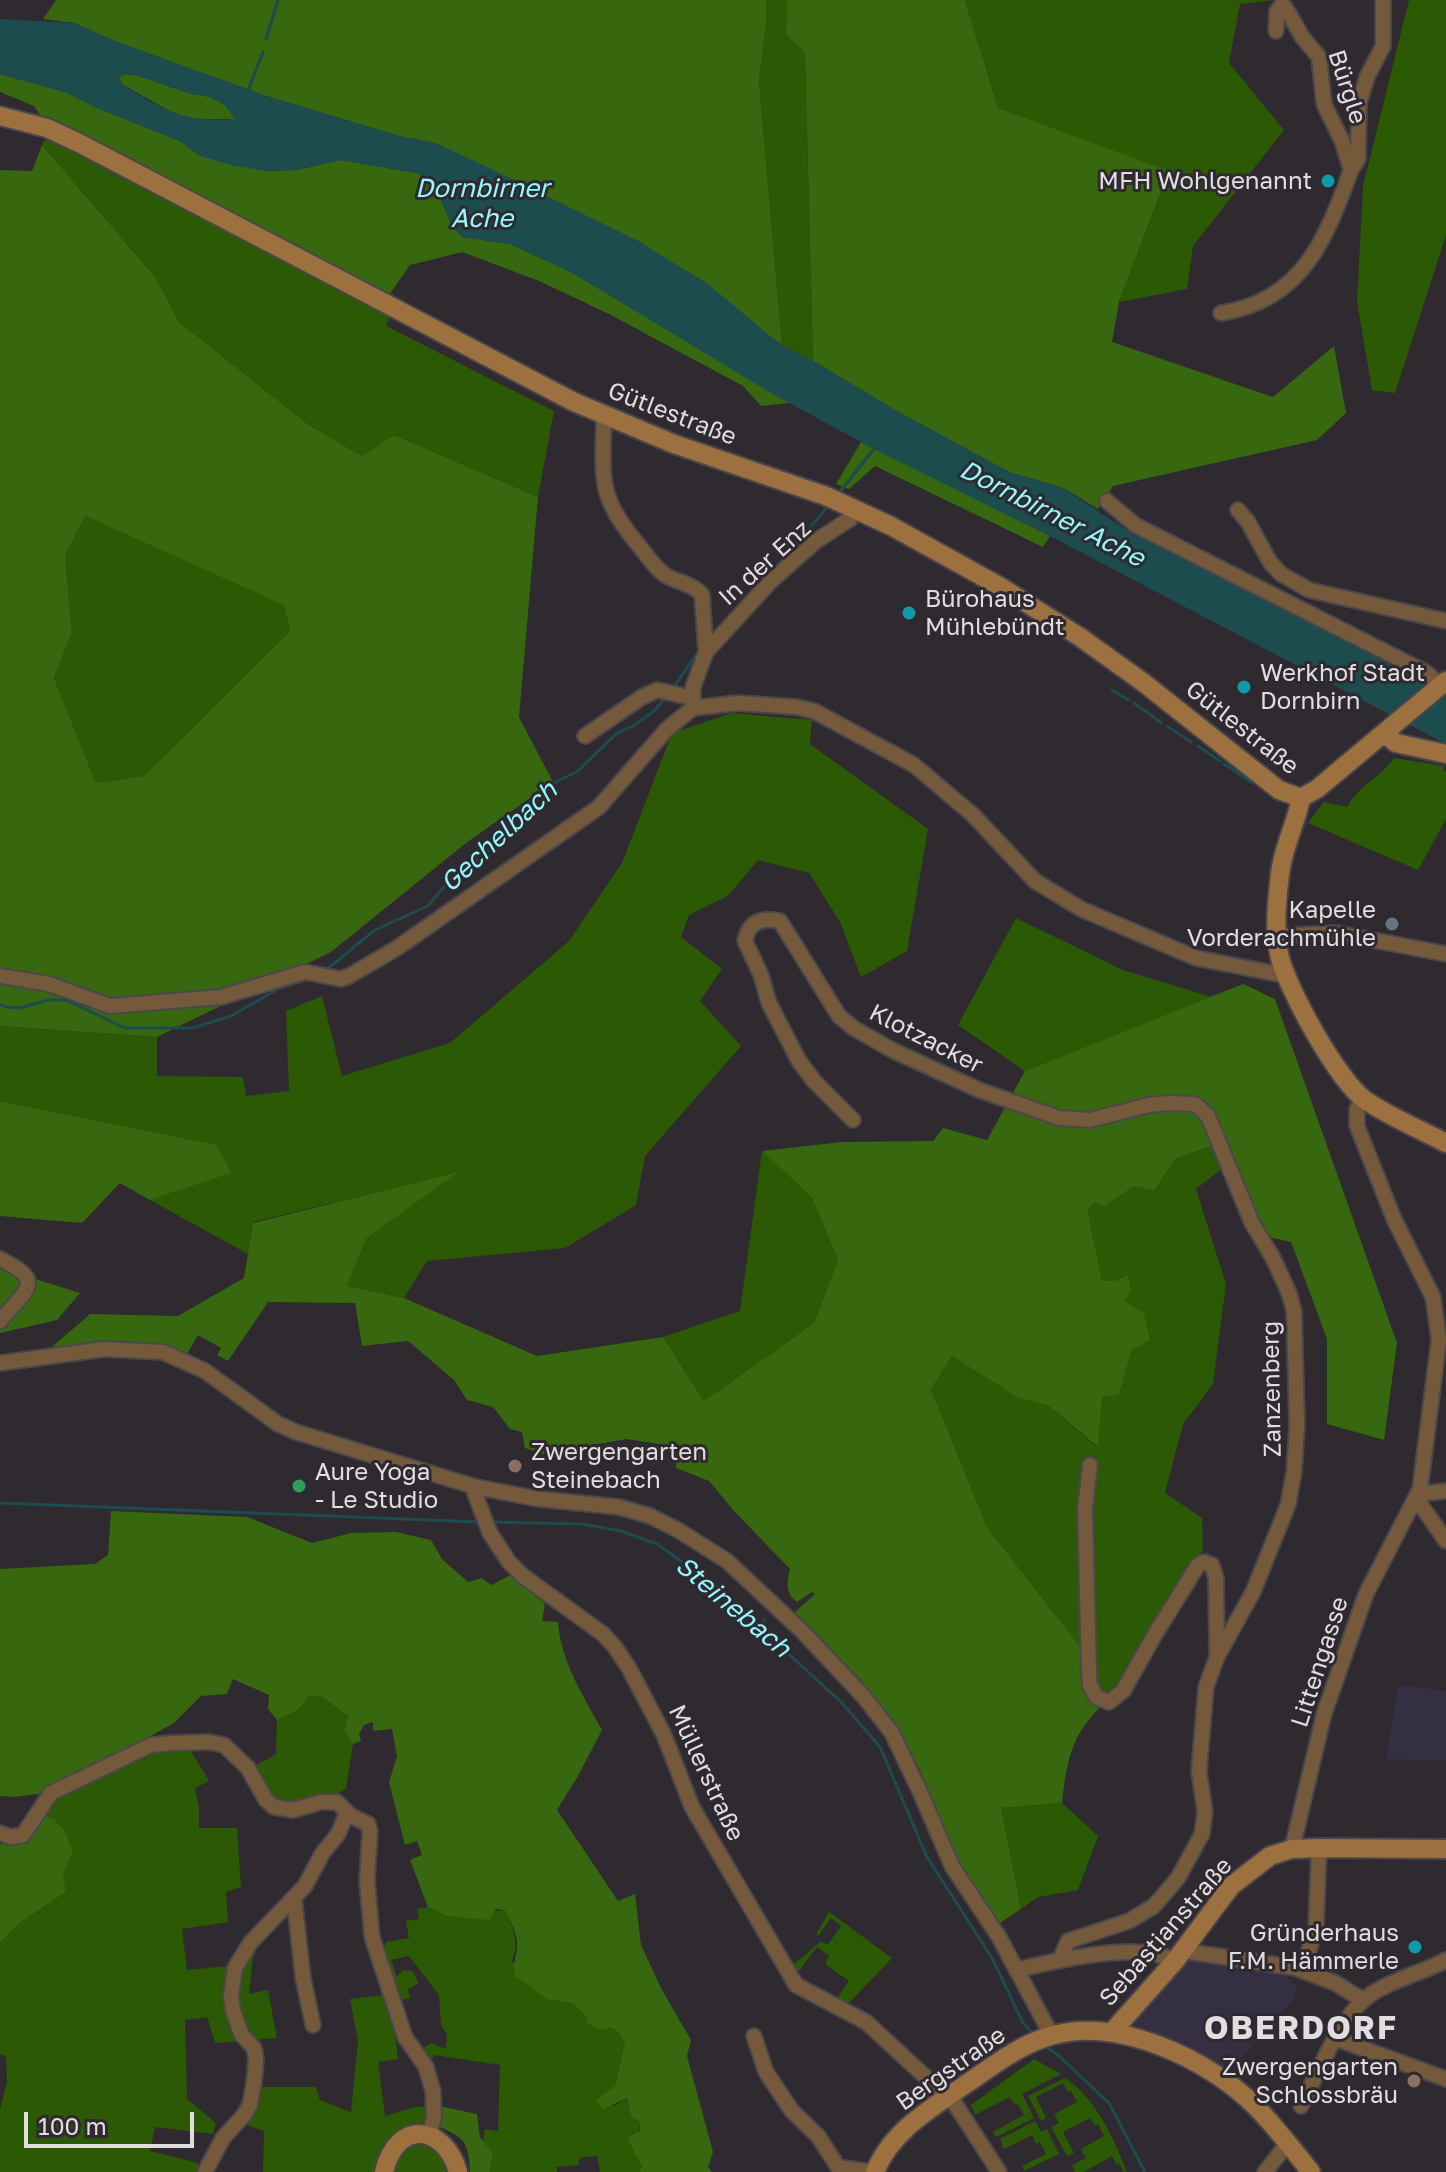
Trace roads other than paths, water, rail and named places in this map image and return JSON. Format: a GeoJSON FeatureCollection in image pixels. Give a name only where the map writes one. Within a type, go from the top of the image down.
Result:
{"type":"FeatureCollection","features":[{"type":"Feature","properties":{"kind":"street","name":"Bürgle"},"geometry":{"type":"LineString","coordinates":[[1221,313],[1239,311],[1272,298],[1323,243],[1358,159],[1359,104],[1367,77],[1383,46],[1383,0]]}},
{"type":"Feature","properties":{"kind":"street","name":"Bürgle"},"geometry":{"type":"LineString","coordinates":[[1276,31],[1277,11],[1281,6],[1285,7],[1303,38],[1319,57],[1324,104],[1342,141],[1351,170]]}},
{"type":"Feature","properties":{"kind":"street","name":"Gütlestraße"},"geometry":{"type":"LineString","coordinates":[[0,116],[47,128],[79,143],[280,246],[521,376],[674,444],[841,502],[982,576],[1080,637],[1144,683],[1279,790],[1301,798]]}},
{"type":"Feature","properties":{"kind":"street","name":"In der Enz"},"geometry":{"type":"LineString","coordinates":[[604,414],[603,478],[612,511],[665,575],[697,589],[702,595],[705,645],[693,687],[693,703]]}},
{"type":"Feature","properties":{"kind":"street"},"geometry":{"type":"LineString","coordinates":[[1107,501],[1135,525],[1427,673],[1442,684],[1317,789],[1301,798],[1285,845],[1280,872],[1277,936],[1284,973],[1342,1076],[1363,1099],[1446,1143]]}},
{"type":"Feature","properties":{"kind":"street","name":"In der Enz"},"geometry":{"type":"LineString","coordinates":[[705,645],[816,541],[850,519],[841,502]]}},
{"type":"Feature","properties":{"kind":"street"},"geometry":{"type":"LineString","coordinates":[[1238,510],[1270,562],[1281,574],[1309,590],[1446,621]]}},
{"type":"Feature","properties":{"kind":"street"},"geometry":{"type":"LineString","coordinates":[[1323,621],[1329,608],[1330,593]]}},
{"type":"Feature","properties":{"kind":"street"},"geometry":{"type":"LineString","coordinates":[[585,736],[657,690],[693,703],[784,706],[814,711],[914,765],[937,782],[1035,881],[1081,909],[1196,958],[1275,974],[1284,973]]}},
{"type":"Feature","properties":{"kind":"street"},"geometry":{"type":"LineString","coordinates":[[0,976],[49,984],[110,1006],[221,997],[305,972],[341,979],[373,963],[590,814],[608,799],[693,703]]}},
{"type":"Feature","properties":{"kind":"street"},"geometry":{"type":"LineString","coordinates":[[1390,728],[1396,743],[1446,754]]}},
{"type":"Feature","properties":{"kind":"street","name":"Klotzacker"},"geometry":{"type":"LineString","coordinates":[[853,1120],[814,1081],[779,1025],[745,941],[746,932],[758,921],[770,918],[780,921],[839,1016],[855,1029],[892,1050],[979,1090],[1059,1118],[1090,1120],[1149,1105],[1170,1103]]}},
{"type":"Feature","properties":{"kind":"street"},"geometry":{"type":"LineString","coordinates":[[1277,936],[1336,933],[1446,954]]}},
{"type":"Feature","properties":{"kind":"street","name":"Littengasse"},"geometry":{"type":"LineString","coordinates":[[1292,1849],[1324,1714],[1366,1594],[1416,1498],[1433,1392],[1439,1326],[1433,1297],[1389,1207],[1357,1126],[1357,1109],[1363,1099]]}},
{"type":"Feature","properties":{"kind":"street","name":"Zanzenberg"},"geometry":{"type":"LineString","coordinates":[[1060,1960],[1068,1941],[1076,1936],[1129,1921],[1154,1906],[1190,1858],[1204,1823],[1199,1771],[1206,1687],[1217,1657],[1253,1592],[1288,1505],[1294,1472],[1297,1426],[1294,1311],[1289,1293],[1252,1223],[1208,1116],[1195,1104],[1170,1103]]}},
{"type":"Feature","properties":{"kind":"street"},"geometry":{"type":"LineString","coordinates":[[0,1259],[27,1274],[29,1281],[27,1288],[0,1321]]}},
{"type":"Feature","properties":{"kind":"street"},"geometry":{"type":"LineString","coordinates":[[0,1363],[104,1349],[163,1352],[215,1377],[278,1424],[296,1432],[476,1487],[539,1499],[619,1507],[650,1516],[678,1530],[737,1570],[804,1633],[864,1697],[892,1733],[952,1866],[999,1937],[1016,1970],[1042,2039]]}},
{"type":"Feature","properties":{"kind":"street","name":"Zanzenberg"},"geometry":{"type":"LineString","coordinates":[[1090,1465],[1085,1509],[1089,1673],[1096,1697],[1109,1702],[1123,1691],[1198,1565],[1204,1562],[1212,1565],[1216,1578],[1217,1657]]}},
{"type":"Feature","properties":{"kind":"street","name":"Müllerstraße"},"geometry":{"type":"LineString","coordinates":[[476,1487],[475,1494],[488,1529],[509,1562],[523,1576],[603,1634],[615,1647],[664,1735],[692,1807],[796,1985],[866,2022],[962,2112],[999,2172]]}},
{"type":"Feature","properties":{"kind":"street"},"geometry":{"type":"LineString","coordinates":[[1446,1491],[1416,1498],[1446,1541]]}},
{"type":"Feature","properties":{"kind":"street"},"geometry":{"type":"LineString","coordinates":[[0,1833],[11,1837],[23,1835],[51,1793],[141,1749],[173,1743],[209,1742],[224,1745],[248,1768],[266,1800],[274,1807],[284,1810],[337,1802],[351,1816],[368,1824],[367,1880],[372,1937],[400,2025],[426,2067],[434,2104],[430,2134]]}},
{"type":"Feature","properties":{"kind":"street"},"geometry":{"type":"LineString","coordinates":[[205,2172],[223,2138],[250,2105],[254,2082],[254,2048],[241,2034],[233,2010],[231,1996],[235,1968],[251,1942],[305,1886],[344,1820],[351,1816]]}},
{"type":"Feature","properties":{"kind":"street"},"geometry":{"type":"LineString","coordinates":[[1303,1970],[1316,1927],[1319,1848]]}},
{"type":"Feature","properties":{"kind":"street","name":"Sebastianstraße"},"geometry":{"type":"LineString","coordinates":[[1112,2032],[1180,1955],[1231,1886],[1270,1856],[1292,1849],[1446,1849]]}},
{"type":"Feature","properties":{"kind":"street"},"geometry":{"type":"LineString","coordinates":[[294,1897],[303,1978],[313,2025]]}},
{"type":"Feature","properties":{"kind":"street"},"geometry":{"type":"LineString","coordinates":[[1016,1970],[1060,1960],[1128,1952],[1169,1958],[1180,1955],[1303,1970],[1335,1983],[1363,2000]]}},
{"type":"Feature","properties":{"kind":"street"},"geometry":{"type":"LineString","coordinates":[[1301,2106],[1348,2017],[1363,2000],[1375,1991],[1446,1960]]}},
{"type":"Feature","properties":{"kind":"street","name":"Bergstraße"},"geometry":{"type":"LineString","coordinates":[[754,2036],[766,2072],[792,2111],[818,2136],[838,2167],[873,2172],[893,2140],[1001,2060],[1042,2039],[1081,2031],[1112,2032],[1155,2045],[1226,2082],[1255,2105],[1311,2172]]}},
{"type":"Feature","properties":{"kind":"street"},"geometry":{"type":"LineString","coordinates":[[1337,2039],[1446,2079]]}},
{"type":"Feature","properties":{"kind":"street"},"geometry":{"type":"LineString","coordinates":[[384,2172],[387,2159],[403,2139],[430,2134],[442,2141],[451,2153],[458,2172]]}},
{"type":"Feature","properties":{"kind":"street"},"geometry":{"type":"LineString","coordinates":[[1265,2172],[1288,2143]]}},
{"type":"Feature","properties":{"kind":"water","name":"Dornbirner Ache"},"geometry":{"type":"Polygon","coordinates":[[[0,19],[74,23],[117,42],[266,96],[399,136],[435,143],[485,166],[638,241],[708,284],[781,345],[893,409],[1009,472],[1063,488],[1131,533],[1446,694],[1446,744],[1050,536],[874,449],[771,393],[571,272],[510,244],[462,237],[451,224],[435,185],[417,173],[341,160],[296,170],[267,171],[234,166],[200,156],[180,141],[65,92],[0,74],[0,19]],[[136,75],[118,77],[123,85],[164,108],[189,117],[235,119],[224,104],[210,97],[188,93],[136,75]]]}},
{"type":"Feature","properties":{"kind":"waterway"},"geometry":{"type":"LineString","coordinates":[[266,39],[278,0]]}},
{"type":"Feature","properties":{"kind":"waterway"},"geometry":{"type":"LineString","coordinates":[[247,93],[263,52]]}},
{"type":"Feature","properties":{"kind":"waterway","name":"Gechelbach"},"geometry":{"type":"LineString","coordinates":[[839,493],[874,449]]}},
{"type":"Feature","properties":{"kind":"waterway","name":"Gechelbach"},"geometry":{"type":"LineString","coordinates":[[711,636],[829,505]]}},
{"type":"Feature","properties":{"kind":"waterway","name":"Gechelbach"},"geometry":{"type":"LineString","coordinates":[[673,688],[701,648]]}},
{"type":"Feature","properties":{"kind":"waterway"},"geometry":{"type":"LineString","coordinates":[[1112,690],[1129,700]]}},
{"type":"Feature","properties":{"kind":"waterway","name":"Gechelbach"},"geometry":{"type":"LineString","coordinates":[[326,970],[375,930],[428,906],[454,875],[486,854],[512,819],[525,812],[552,784],[578,771],[617,733],[654,711],[666,697]]}},
{"type":"Feature","properties":{"kind":"waterway"},"geometry":{"type":"LineString","coordinates":[[1134,703],[1162,723]]}},
{"type":"Feature","properties":{"kind":"waterway"},"geometry":{"type":"LineString","coordinates":[[1167,726],[1191,742]]}},
{"type":"Feature","properties":{"kind":"waterway"},"geometry":{"type":"LineString","coordinates":[[1198,746],[1220,761]]}},
{"type":"Feature","properties":{"kind":"waterway"},"geometry":{"type":"LineString","coordinates":[[1224,764],[1251,782]]}},
{"type":"Feature","properties":{"kind":"waterway","name":"Gechelbach"},"geometry":{"type":"LineString","coordinates":[[0,1004],[20,1008],[48,1000],[66,1000],[125,1028],[193,1028],[231,1016],[280,988],[309,979]]}},
{"type":"Feature","properties":{"kind":"waterway","name":"Steinebach"},"geometry":{"type":"LineString","coordinates":[[0,1503],[480,1522]]}},
{"type":"Feature","properties":{"kind":"waterway","name":"Steinebach"},"geometry":{"type":"LineString","coordinates":[[491,1522],[583,1524],[621,1531],[657,1544],[709,1581],[842,1703],[880,1747],[927,1857],[992,1958],[1023,2023],[1035,2036]]}},
{"type":"Feature","properties":{"kind":"waterway"},"geometry":{"type":"LineString","coordinates":[[759,1626],[764,1620]]}},
{"type":"Feature","properties":{"kind":"waterway","name":"Steinebach"},"geometry":{"type":"LineString","coordinates":[[1043,2045],[1109,2103],[1145,2172]]}},
{"type":"Feature","properties":{"kind":"place","name":"MFH Wohlgenannt"},"geometry":{"type":"Point","coordinates":[1328,181]}},
{"type":"Feature","properties":{"kind":"place","name":"Bürohaus Mühlebündt"},"geometry":{"type":"Point","coordinates":[909,613]}},
{"type":"Feature","properties":{"kind":"place","name":"Werkhof Stadt Dornbirn"},"geometry":{"type":"Point","coordinates":[1244,687]}},
{"type":"Feature","properties":{"kind":"place","name":"Kapelle Vorderachmühle"},"geometry":{"type":"Point","coordinates":[1392,924]}},
{"type":"Feature","properties":{"kind":"place","name":"Zwergengarten Steinebach"},"geometry":{"type":"Point","coordinates":[515,1466]}},
{"type":"Feature","properties":{"kind":"place","name":"Aure Yoga - Le Studio"},"geometry":{"type":"Point","coordinates":[299,1486]}},
{"type":"Feature","properties":{"kind":"place","name":"Gründerhaus F.M. Hämmerle"},"geometry":{"type":"Point","coordinates":[1415,1947]}},
{"type":"Feature","properties":{"kind":"place","name":"Zwergengarten Schlossbräu"},"geometry":{"type":"Point","coordinates":[1414,2081]}},
{"type":"Feature","properties":{"kind":"district","name":"OBERDORF"},"geometry":{"type":"Point","coordinates":[1301,2029]}}]}
